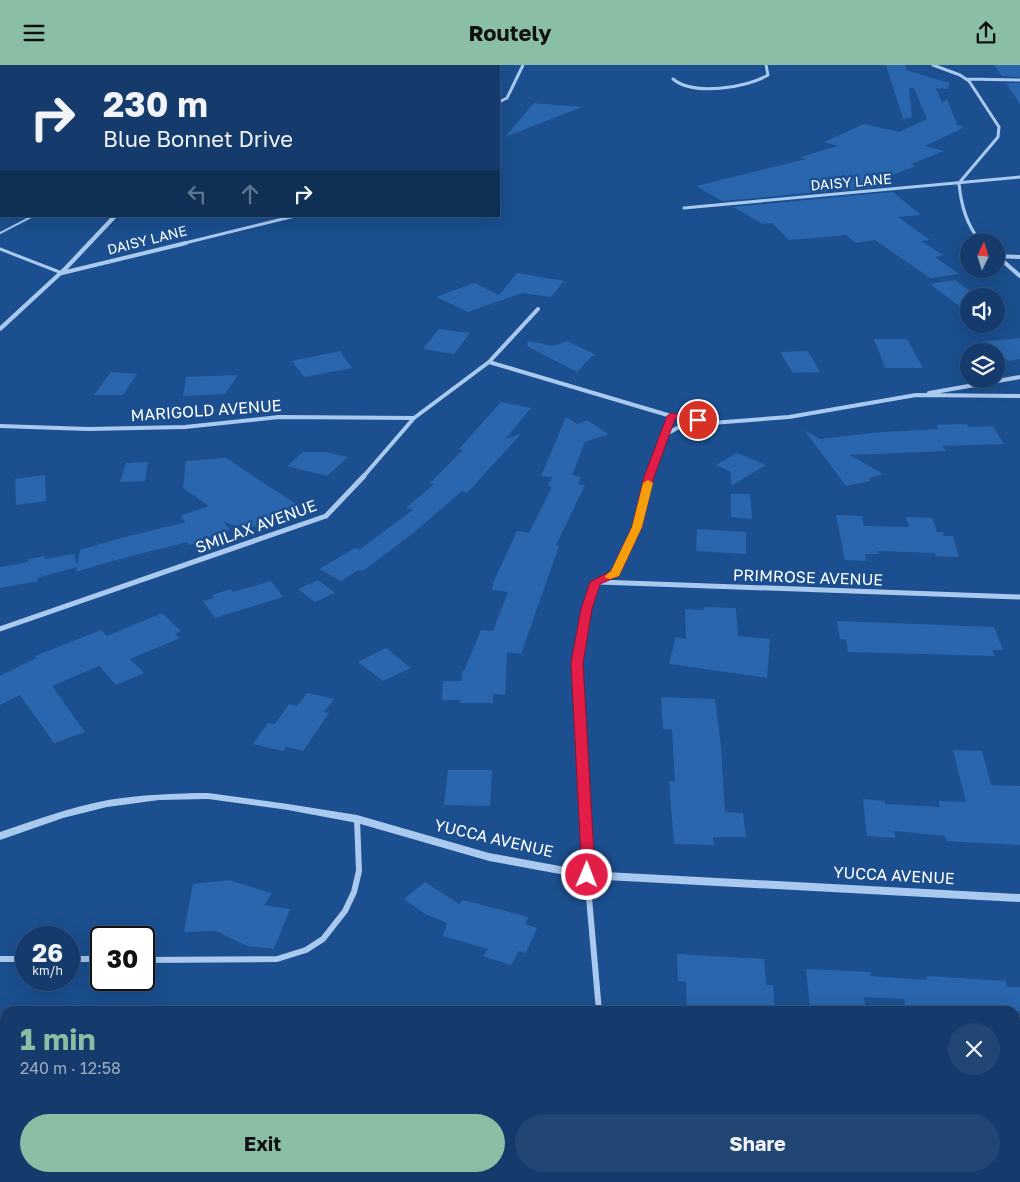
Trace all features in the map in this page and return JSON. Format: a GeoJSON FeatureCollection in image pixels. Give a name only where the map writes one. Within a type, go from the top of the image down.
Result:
{"type":"FeatureCollection","features":[{"type":"Feature","properties":{"kind":"street"},"geometry":{"type":"LineString","coordinates":[[500,102],[507,98],[523,65]]}},
{"type":"Feature","properties":{"kind":"street"},"geometry":{"type":"LineString","coordinates":[[673,79],[680,86],[697,88],[749,83],[766,78],[768,72],[766,65]]}},
{"type":"Feature","properties":{"kind":"street"},"geometry":{"type":"LineString","coordinates":[[933,65],[966,79],[1020,80]]}},
{"type":"Feature","properties":{"kind":"street"},"geometry":{"type":"LineString","coordinates":[[966,79],[999,127],[998,137],[959,183],[966,221],[974,233]]}},
{"type":"Feature","properties":{"kind":"street","name":"DAISY LANE"},"geometry":{"type":"LineString","coordinates":[[684,208],[1020,177]]}},
{"type":"Feature","properties":{"kind":"street"},"geometry":{"type":"LineString","coordinates":[[0,329],[62,273],[114,217]]}},
{"type":"Feature","properties":{"kind":"street","name":"DAISY LANE"},"geometry":{"type":"LineString","coordinates":[[62,273],[291,217]]}},
{"type":"Feature","properties":{"kind":"street"},"geometry":{"type":"LineString","coordinates":[[1005,256],[1020,257]]}},
{"type":"Feature","properties":{"kind":"street"},"geometry":{"type":"LineString","coordinates":[[1005,263],[1020,276]]}},
{"type":"Feature","properties":{"kind":"street","name":"SMILAX AVENUE"},"geometry":{"type":"LineString","coordinates":[[0,629],[326,515],[348,495],[414,418],[489,361],[538,309]]}},
{"type":"Feature","properties":{"kind":"street"},"geometry":{"type":"LineString","coordinates":[[489,361],[671,416],[712,423]]}},
{"type":"Feature","properties":{"kind":"street"},"geometry":{"type":"LineString","coordinates":[[663,436],[677,428],[712,423],[789,417],[1020,377]]}},
{"type":"Feature","properties":{"kind":"street"},"geometry":{"type":"LineString","coordinates":[[916,395],[1020,396]]}},
{"type":"Feature","properties":{"kind":"street"},"geometry":{"type":"LineString","coordinates":[[599,1006],[587,875],[588,856],[577,663],[587,609],[596,582],[615,573],[637,527],[649,477],[671,416]]}},
{"type":"Feature","properties":{"kind":"street","name":"MARIGOLD AVENUE"},"geometry":{"type":"LineString","coordinates":[[0,426],[88,429],[184,427],[278,417],[414,418]]}},
{"type":"Feature","properties":{"kind":"street","name":"PRIMROSE AVENUE"},"geometry":{"type":"LineString","coordinates":[[596,582],[1020,597]]}},
{"type":"Feature","properties":{"kind":"street","name":"YUCCA AVENUE"},"geometry":{"type":"LineString","coordinates":[[0,836],[61,815],[107,804],[160,797],[208,797],[288,807],[357,819],[489,857],[587,875],[1020,898]]}},
{"type":"Feature","properties":{"kind":"street"},"geometry":{"type":"LineString","coordinates":[[155,960],[277,959],[306,950],[323,939],[345,911],[354,892],[359,871],[357,819]]}},
{"type":"Feature","properties":{"kind":"street"},"geometry":{"type":"LineString","coordinates":[[0,959],[15,959]]}},
{"type":"Feature","properties":{"kind":"lane"},"geometry":{"type":"LineString","coordinates":[[0,233],[31,217]]}},
{"type":"Feature","properties":{"kind":"lane"},"geometry":{"type":"LineString","coordinates":[[0,249],[62,273]]}},
{"type":"Feature","properties":{"kind":"building"},"geometry":{"type":"Polygon","coordinates":[[[886,65],[906,65],[906,70],[949,83],[948,89],[936,88],[942,103],[947,99],[957,125],[965,127],[925,146],[944,151],[911,164],[916,166],[879,180],[886,186],[722,201],[696,186],[806,159],[800,157],[838,146],[824,142],[864,124],[899,132],[927,119],[914,88],[909,88],[912,117],[903,119],[886,65]]]}},
{"type":"Feature","properties":{"kind":"building"},"geometry":{"type":"Polygon","coordinates":[[[994,65],[1020,65],[1020,77],[1002,76],[994,65]]]}},
{"type":"Feature","properties":{"kind":"building"},"geometry":{"type":"Polygon","coordinates":[[[1006,83],[1020,83],[1020,104],[1006,83]]]}},
{"type":"Feature","properties":{"kind":"building"},"geometry":{"type":"Polygon","coordinates":[[[534,103],[544,104],[582,107],[505,137],[534,103]]]}},
{"type":"Feature","properties":{"kind":"building"},"geometry":{"type":"Polygon","coordinates":[[[893,192],[921,215],[898,217],[930,240],[921,241],[943,255],[935,257],[959,274],[930,278],[875,240],[856,243],[846,235],[789,240],[772,223],[763,224],[733,207],[893,192]]]}},
{"type":"Feature","properties":{"kind":"building"},"geometry":{"type":"Polygon","coordinates":[[[517,273],[564,281],[551,297],[522,293],[468,312],[436,297],[474,283],[499,295],[517,273]]]}},
{"type":"Feature","properties":{"kind":"building"},"geometry":{"type":"Polygon","coordinates":[[[955,280],[966,288],[960,288],[960,306],[959,306],[930,284],[955,280]]]}},
{"type":"Feature","properties":{"kind":"building"},"geometry":{"type":"Polygon","coordinates":[[[439,329],[470,333],[454,354],[423,349],[439,329]]]}},
{"type":"Feature","properties":{"kind":"building"},"geometry":{"type":"Polygon","coordinates":[[[1020,338],[1020,359],[1009,361],[1005,358],[1005,343],[981,342],[1020,338]]]}},
{"type":"Feature","properties":{"kind":"building"},"geometry":{"type":"Polygon","coordinates":[[[874,339],[907,339],[923,368],[885,368],[874,339]]]}},
{"type":"Feature","properties":{"kind":"building"},"geometry":{"type":"Polygon","coordinates":[[[528,341],[553,346],[567,341],[596,355],[591,357],[577,372],[527,346],[528,341]]]}},
{"type":"Feature","properties":{"kind":"building"},"geometry":{"type":"Polygon","coordinates":[[[340,351],[352,368],[304,377],[292,361],[340,351]]]}},
{"type":"Feature","properties":{"kind":"building"},"geometry":{"type":"Polygon","coordinates":[[[808,351],[820,372],[793,373],[780,352],[808,351]]]}},
{"type":"Feature","properties":{"kind":"building"},"geometry":{"type":"Polygon","coordinates":[[[111,372],[137,374],[123,395],[94,395],[111,372]]]}},
{"type":"Feature","properties":{"kind":"building"},"geometry":{"type":"Polygon","coordinates":[[[238,375],[225,394],[183,396],[186,377],[238,375]]]}},
{"type":"Feature","properties":{"kind":"building"},"geometry":{"type":"Polygon","coordinates":[[[501,402],[531,408],[505,439],[521,434],[467,493],[462,491],[412,534],[363,571],[358,570],[341,581],[319,569],[355,548],[359,550],[413,510],[406,508],[434,484],[430,483],[463,450],[459,449],[501,402]]]}},
{"type":"Feature","properties":{"kind":"building"},"geometry":{"type":"Polygon","coordinates":[[[566,417],[577,424],[587,420],[608,434],[585,442],[572,475],[581,477],[578,484],[585,485],[556,545],[559,546],[521,654],[507,652],[505,695],[493,694],[493,703],[460,703],[460,700],[442,700],[443,681],[461,681],[462,671],[464,671],[481,630],[493,631],[508,592],[492,590],[493,583],[517,531],[529,533],[552,487],[548,486],[552,477],[541,476],[566,417]]]}},
{"type":"Feature","properties":{"kind":"building"},"geometry":{"type":"Polygon","coordinates":[[[966,424],[969,427],[993,426],[1004,444],[942,446],[946,451],[850,455],[883,474],[868,479],[870,481],[846,486],[804,430],[820,439],[882,432],[939,429],[936,425],[966,424]]]}},
{"type":"Feature","properties":{"kind":"building"},"geometry":{"type":"Polygon","coordinates":[[[303,452],[326,452],[348,457],[327,476],[287,466],[303,452]]]}},
{"type":"Feature","properties":{"kind":"building"},"geometry":{"type":"Polygon","coordinates":[[[737,453],[766,465],[731,486],[731,472],[716,465],[737,453]]]}},
{"type":"Feature","properties":{"kind":"building"},"geometry":{"type":"Polygon","coordinates":[[[226,458],[296,504],[291,506],[293,508],[245,530],[223,521],[230,530],[190,545],[187,542],[76,572],[77,567],[37,578],[38,581],[0,588],[0,567],[28,562],[28,559],[44,556],[45,559],[74,554],[77,566],[80,550],[186,522],[180,516],[209,506],[183,488],[186,461],[226,458]]]}},
{"type":"Feature","properties":{"kind":"building"},"geometry":{"type":"Polygon","coordinates":[[[148,462],[145,481],[120,482],[126,463],[148,462]]]}},
{"type":"Feature","properties":{"kind":"building"},"geometry":{"type":"Polygon","coordinates":[[[45,475],[46,501],[16,505],[15,479],[45,475]]]}},
{"type":"Feature","properties":{"kind":"building"},"geometry":{"type":"Polygon","coordinates":[[[731,494],[750,494],[752,519],[731,517],[731,494]]]}},
{"type":"Feature","properties":{"kind":"building"},"geometry":{"type":"Polygon","coordinates":[[[836,515],[862,516],[864,526],[909,527],[906,517],[932,518],[937,532],[943,532],[944,536],[953,536],[959,557],[936,556],[935,553],[878,551],[879,554],[865,554],[866,561],[845,560],[836,515]]]}},
{"type":"Feature","properties":{"kind":"building"},"geometry":{"type":"Polygon","coordinates":[[[697,529],[746,532],[746,554],[696,551],[697,529]]]}},
{"type":"Feature","properties":{"kind":"building"},"geometry":{"type":"Polygon","coordinates":[[[318,580],[335,593],[315,602],[298,589],[318,580]]]}},
{"type":"Feature","properties":{"kind":"building"},"geometry":{"type":"Polygon","coordinates":[[[271,581],[283,597],[215,618],[203,601],[214,598],[212,595],[231,589],[233,592],[271,581]]]}},
{"type":"Feature","properties":{"kind":"building"},"geometry":{"type":"Polygon","coordinates":[[[704,607],[736,608],[738,636],[770,639],[767,678],[669,664],[676,637],[686,639],[685,609],[704,610],[704,607]]]}},
{"type":"Feature","properties":{"kind":"building"},"geometry":{"type":"Polygon","coordinates":[[[162,613],[181,631],[175,634],[180,638],[130,659],[144,673],[116,685],[99,666],[52,686],[85,732],[54,743],[20,695],[0,705],[0,676],[36,658],[35,656],[101,630],[107,636],[162,613]]]}},
{"type":"Feature","properties":{"kind":"building"},"geometry":{"type":"Polygon","coordinates":[[[837,621],[994,627],[1003,650],[992,650],[995,656],[848,652],[846,640],[840,639],[837,621]]]}},
{"type":"Feature","properties":{"kind":"building"},"geometry":{"type":"Polygon","coordinates":[[[386,648],[411,668],[383,681],[358,662],[386,648]]]}},
{"type":"Feature","properties":{"kind":"building"},"geometry":{"type":"Polygon","coordinates":[[[307,693],[334,699],[324,712],[329,713],[303,751],[286,747],[283,751],[253,744],[268,723],[275,724],[289,704],[297,706],[307,693]]]}},
{"type":"Feature","properties":{"kind":"building"},"geometry":{"type":"Polygon","coordinates":[[[661,697],[715,699],[721,747],[725,812],[743,813],[746,837],[713,837],[714,845],[674,844],[669,781],[675,781],[672,729],[663,729],[661,697]]]}},
{"type":"Feature","properties":{"kind":"building"},"geometry":{"type":"Polygon","coordinates":[[[953,750],[982,751],[991,785],[1020,786],[1020,845],[947,841],[945,836],[894,831],[895,838],[867,836],[863,799],[885,801],[885,804],[940,807],[938,801],[966,802],[953,750]]]}},
{"type":"Feature","properties":{"kind":"building"},"geometry":{"type":"Polygon","coordinates":[[[448,770],[492,770],[490,806],[444,805],[448,770]]]}},
{"type":"Feature","properties":{"kind":"building"},"geometry":{"type":"Polygon","coordinates":[[[228,880],[272,893],[264,905],[290,909],[274,949],[247,946],[216,931],[184,932],[193,884],[228,880]]]}},
{"type":"Feature","properties":{"kind":"building"},"geometry":{"type":"Polygon","coordinates":[[[425,882],[459,904],[463,900],[528,917],[525,924],[537,928],[526,953],[519,951],[511,965],[483,956],[488,949],[443,936],[447,923],[425,914],[404,899],[425,882]]]}},
{"type":"Feature","properties":{"kind":"building"},"geometry":{"type":"Polygon","coordinates":[[[677,954],[764,959],[766,985],[773,985],[775,1006],[687,1006],[686,982],[678,981],[677,954]]]}},
{"type":"Feature","properties":{"kind":"building"},"geometry":{"type":"Polygon","coordinates":[[[806,969],[870,972],[871,976],[927,980],[927,976],[1006,981],[1007,987],[1020,987],[1020,1006],[905,1006],[904,999],[864,997],[865,1006],[810,1006],[806,969]]]}},
{"type":"Feature","properties":{"kind":"slow traffic"},"geometry":{"type":"LineString","coordinates":[[610,576],[615,573],[637,527],[648,483]]}},
{"type":"Feature","properties":{"kind":"route"},"geometry":{"type":"LineString","coordinates":[[587,875],[588,856],[577,663],[587,609],[596,582],[615,573],[637,527],[649,477],[671,416],[698,420]]}}]}
